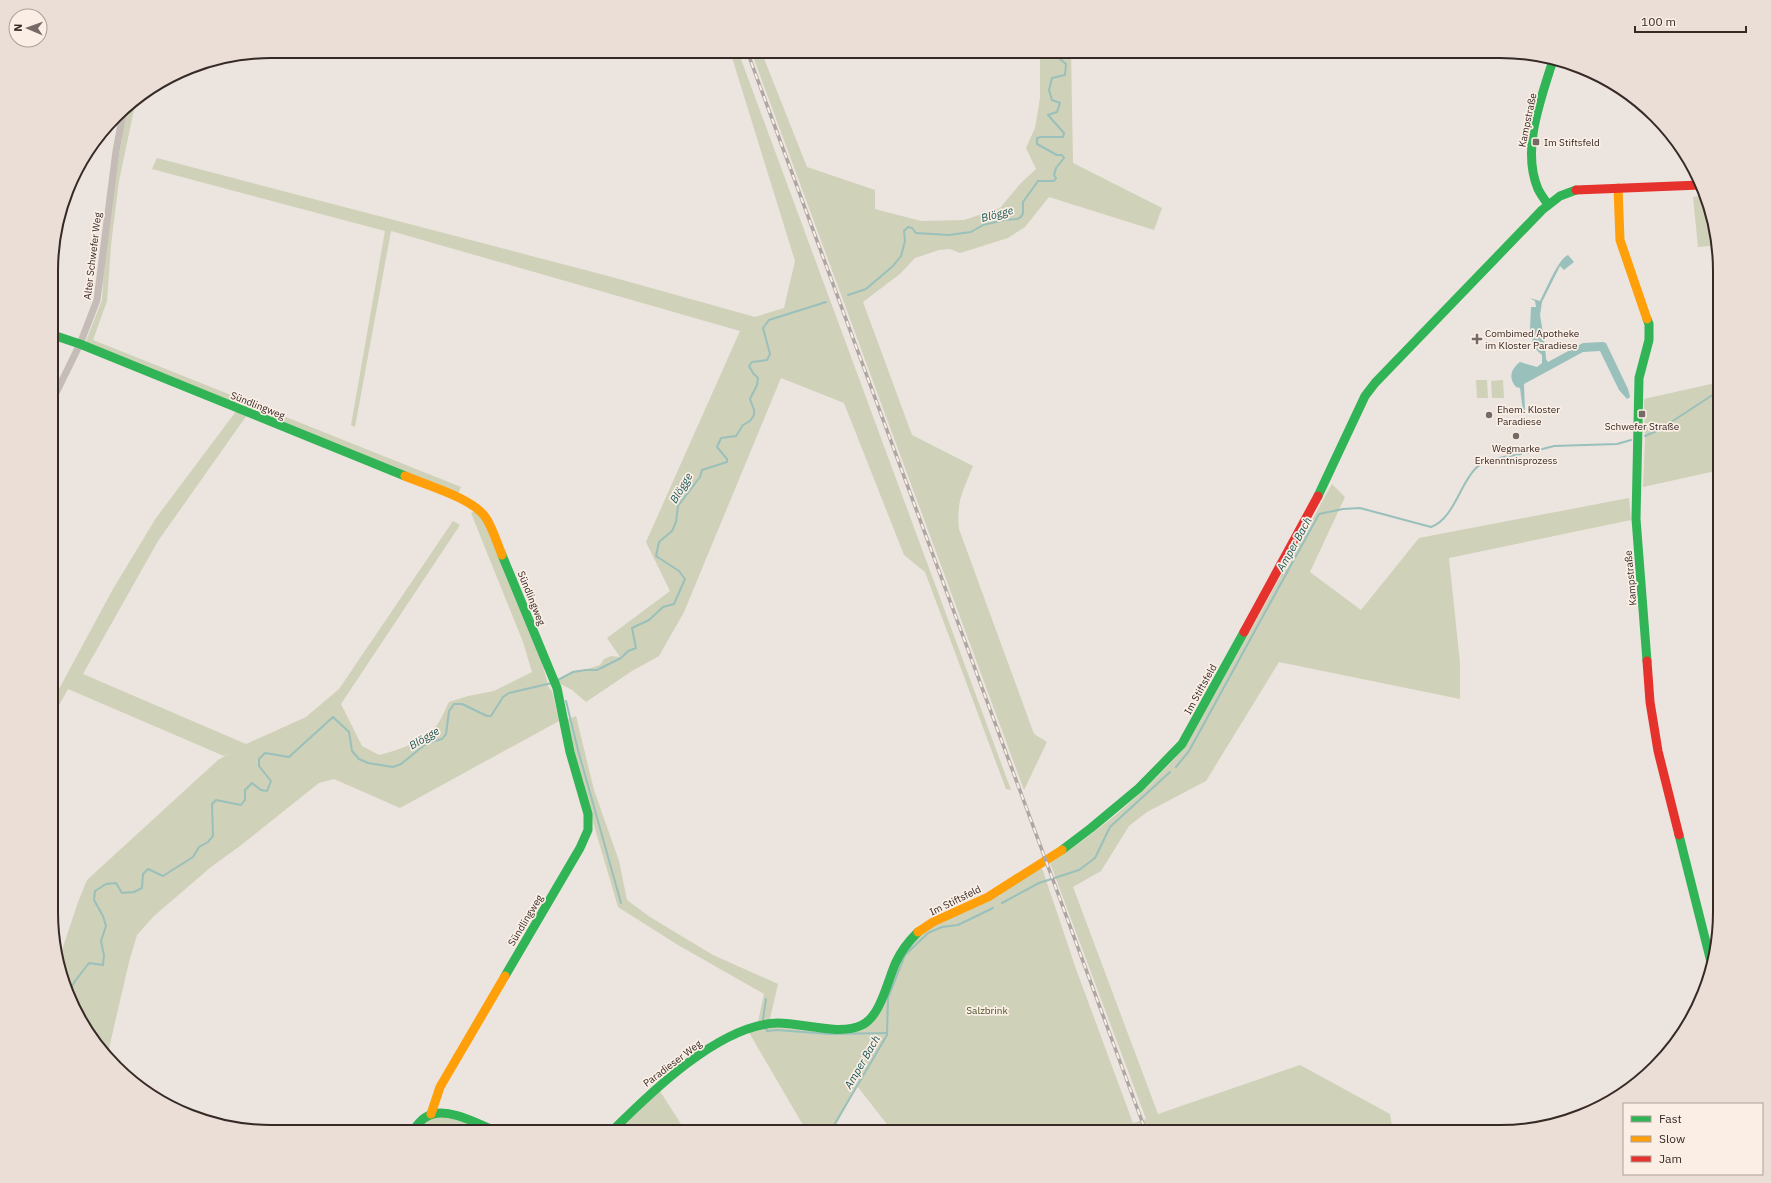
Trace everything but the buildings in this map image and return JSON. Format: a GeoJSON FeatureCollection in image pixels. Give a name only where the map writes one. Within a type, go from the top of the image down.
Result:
{"type":"FeatureCollection","features":[{"type":"Feature","properties":{"kind":"street","name":"Kampstraße"},"geometry":{"type":"LineString","coordinates":[[1548,205],[1536,187],[1532,170],[1531,154],[1535,125],[1552,64]]}},
{"type":"Feature","properties":{"kind":"street","name":"Alter Schwefer Weg"},"geometry":{"type":"LineString","coordinates":[[58,389],[93,314],[100,286],[104,237],[122,120]]}},
{"type":"Feature","properties":{"kind":"street"},"geometry":{"type":"LineString","coordinates":[[1548,205],[1560,196],[1576,190],[1695,185]]}},
{"type":"Feature","properties":{"kind":"street","name":"Kampstraße"},"geometry":{"type":"LineString","coordinates":[[1618,188],[1620,240],[1649,329],[1649,340],[1639,378],[1636,519],[1650,702],[1658,751],[1709,954]]}},
{"type":"Feature","properties":{"kind":"street","name":"Im Stiftsfeld"},"geometry":{"type":"LineString","coordinates":[[756,1025],[778,1023],[847,1028],[863,1025],[874,1015],[897,961],[906,945],[918,932],[938,920],[978,903],[1075,842],[1167,761],[1182,744],[1324,486],[1369,392],[1375,383],[1548,205]]}},
{"type":"Feature","properties":{"kind":"street","name":"Sündlingweg"},"geometry":{"type":"LineString","coordinates":[[58,337],[80,344],[473,504],[487,519],[557,688],[570,752],[588,814],[588,830],[580,848],[440,1087],[431,1114]]}},
{"type":"Feature","properties":{"kind":"street","name":"Paradieser Weg"},"geometry":{"type":"LineString","coordinates":[[618,1125],[657,1086],[691,1061],[736,1034],[756,1025]]}},
{"type":"Feature","properties":{"kind":"street"},"geometry":{"type":"LineString","coordinates":[[418,1125],[431,1114],[444,1112],[479,1125]]}},
{"type":"Feature","properties":{"kind":"green space"},"geometry":{"type":"Polygon","coordinates":[[[732,58],[741,58],[1011,790],[1006,789],[925,572],[904,555],[844,403],[781,378],[684,612],[659,656],[632,671],[586,702],[572,690],[555,681],[566,677],[574,671],[600,665],[604,659],[611,656],[620,657],[607,638],[670,591],[646,542],[740,331],[391,231],[355,427],[351,425],[385,231],[152,169],[157,158],[608,276],[755,317],[784,308],[795,261],[732,58]]]}},
{"type":"Feature","properties":{"kind":"green space"},"geometry":{"type":"Polygon","coordinates":[[[754,58],[764,58],[807,167],[875,190],[875,209],[921,221],[964,220],[1000,208],[1020,184],[1036,169],[1026,148],[1035,128],[1040,98],[1040,58],[1071,58],[1073,163],[1162,208],[1154,230],[1049,197],[1025,227],[1008,238],[960,253],[950,249],[939,250],[915,258],[901,273],[863,302],[912,435],[973,466],[959,503],[959,529],[1034,734],[1047,742],[1024,790],[754,58]]]}},
{"type":"Feature","properties":{"kind":"green space"},"geometry":{"type":"Polygon","coordinates":[[[134,108],[119,181],[111,245],[107,301],[93,340],[461,487],[457,496],[88,346],[86,341],[102,300],[106,236],[125,117],[134,108]]]}},
{"type":"Feature","properties":{"kind":"green space"},"geometry":{"type":"Polygon","coordinates":[[[1699,196],[1702,203],[1711,246],[1698,247],[1693,197],[1699,196]]]}},
{"type":"Feature","properties":{"kind":"green space"},"geometry":{"type":"Polygon","coordinates":[[[1476,380],[1487,380],[1488,398],[1477,398],[1476,380]]]}},
{"type":"Feature","properties":{"kind":"green space"},"geometry":{"type":"Polygon","coordinates":[[[1503,380],[1504,398],[1492,398],[1491,381],[1503,380]]]}},
{"type":"Feature","properties":{"kind":"green space"},"geometry":{"type":"Polygon","coordinates":[[[1713,384],[1713,472],[1643,487],[1645,441],[1644,399],[1713,384]]]}},
{"type":"Feature","properties":{"kind":"green space"},"geometry":{"type":"Polygon","coordinates":[[[237,410],[247,415],[158,541],[83,674],[246,744],[306,717],[339,689],[453,521],[460,525],[341,704],[362,746],[379,755],[403,748],[418,741],[439,723],[449,702],[468,696],[494,691],[532,672],[523,642],[471,513],[477,510],[485,519],[536,642],[549,688],[552,691],[559,721],[400,808],[334,779],[319,783],[240,846],[211,867],[154,916],[137,935],[129,962],[109,1049],[94,1030],[80,1006],[69,980],[62,951],[87,880],[218,760],[234,751],[224,756],[68,689],[58,707],[58,691],[113,589],[156,518],[237,410]]]}},
{"type":"Feature","properties":{"kind":"green space","name":"Salzbrink"},"geometry":{"type":"Polygon","coordinates":[[[1332,484],[1345,497],[1310,572],[1361,610],[1419,538],[1629,498],[1631,520],[1449,558],[1460,663],[1460,699],[1279,662],[1206,781],[1147,812],[1129,826],[1101,871],[1073,887],[1158,1114],[1300,1065],[1390,1114],[1392,1125],[887,1125],[857,1086],[836,1125],[803,1125],[747,1029],[779,1025],[864,1026],[899,961],[923,926],[1042,868],[1076,969],[1133,1123],[1146,1119],[1050,863],[1069,851],[1105,824],[1155,779],[1186,746],[1332,484]]]}},
{"type":"Feature","properties":{"kind":"green space"},"geometry":{"type":"Polygon","coordinates":[[[576,716],[594,790],[619,861],[627,900],[650,917],[713,955],[778,984],[769,1023],[758,1022],[764,994],[678,945],[618,907],[572,751],[565,720],[576,716]]]}},
{"type":"Feature","properties":{"kind":"green space"},"geometry":{"type":"Polygon","coordinates":[[[658,1088],[682,1125],[621,1125],[658,1088]]]}},
{"type":"Feature","properties":{"kind":"green space"},"geometry":{"type":"Polygon","coordinates":[[[445,1114],[474,1125],[422,1125],[433,1116],[445,1114]]]}},
{"type":"Feature","properties":{"kind":"water"},"geometry":{"type":"Polygon","coordinates":[[[1568,255],[1574,262],[1564,270],[1560,266],[1542,302],[1540,315],[1546,359],[1548,362],[1583,343],[1606,343],[1628,389],[1630,397],[1627,399],[1619,390],[1600,351],[1583,352],[1524,384],[1525,411],[1523,411],[1520,388],[1516,387],[1511,377],[1514,368],[1520,362],[1537,367],[1542,363],[1542,355],[1532,346],[1533,333],[1530,329],[1531,307],[1536,307],[1535,301],[1530,298],[1540,301],[1556,268],[1568,255]]]}},
{"type":"Feature","properties":{"kind":"waterway","name":"Blögge"},"geometry":{"type":"LineString","coordinates":[[848,295],[866,289],[893,266],[901,256],[905,241],[904,231],[908,227],[912,228],[916,233],[949,235],[971,232],[983,225],[1004,220],[1017,219],[1021,217],[1023,213],[1023,202],[1038,181],[1054,181],[1056,178],[1054,175],[1056,168],[1064,158],[1062,155],[1057,155],[1037,144],[1037,138],[1063,137],[1064,133],[1048,115],[1057,112],[1060,103],[1052,100],[1049,90],[1052,78],[1065,75],[1066,64],[1059,58]]}},
{"type":"Feature","properties":{"kind":"waterway","name":"Blögge"},"geometry":{"type":"LineString","coordinates":[[556,681],[573,672],[597,670],[621,658],[628,651],[636,648],[632,628],[649,620],[663,607],[674,604],[685,579],[679,571],[656,556],[659,542],[672,531],[676,522],[678,506],[700,477],[702,470],[727,462],[727,459],[717,447],[721,438],[736,436],[743,425],[750,421],[754,415],[754,410],[750,399],[757,385],[758,378],[749,366],[752,362],[767,360],[770,354],[763,328],[769,320],[826,302]]}},
{"type":"Feature","properties":{"kind":"waterway","name":"Amper Bach"},"geometry":{"type":"LineString","coordinates":[[1645,436],[1659,430],[1713,395]]}},
{"type":"Feature","properties":{"kind":"waterway","name":"Amper Bach"},"geometry":{"type":"LineString","coordinates":[[1527,453],[1554,446],[1617,444],[1631,440]]}},
{"type":"Feature","properties":{"kind":"waterway","name":"Amper Bach"},"geometry":{"type":"LineString","coordinates":[[1176,767],[1189,751],[1319,514],[1343,509],[1360,508],[1431,527],[1439,523],[1445,517],[1469,476],[1479,465],[1496,458],[1521,454]]}},
{"type":"Feature","properties":{"kind":"waterway","name":"Blögge"},"geometry":{"type":"LineString","coordinates":[[72,987],[89,963],[103,965],[104,955],[101,941],[106,926],[103,916],[94,900],[95,891],[106,884],[116,883],[122,893],[134,892],[142,888],[143,874],[148,869],[163,876],[193,857],[199,847],[208,842],[213,836],[212,804],[216,800],[241,805],[245,800],[245,790],[252,783],[261,790],[267,791],[271,781],[259,766],[259,759],[265,753],[289,757],[333,717],[349,732],[352,751],[359,759],[368,763],[393,767],[401,764],[427,743],[442,739],[446,734],[449,711],[454,704],[462,704],[487,716],[491,716],[503,697],[509,693],[552,683]]}},
{"type":"Feature","properties":{"kind":"waterway"},"geometry":{"type":"LineString","coordinates":[[566,701],[578,750],[621,903]]}},
{"type":"Feature","properties":{"kind":"waterway","name":"Amper Bach"},"geometry":{"type":"LineString","coordinates":[[1002,903],[1039,883],[1079,870],[1095,858],[1110,827],[1170,772]]}},
{"type":"Feature","properties":{"kind":"waterway","name":"Amper Bach"},"geometry":{"type":"LineString","coordinates":[[834,1125],[887,1035],[888,998],[905,955],[928,933],[942,927],[958,925],[993,908]]}},
{"type":"Feature","properties":{"kind":"waterway"},"geometry":{"type":"LineString","coordinates":[[763,1019],[766,999]]}},
{"type":"Feature","properties":{"kind":"waterway"},"geometry":{"type":"LineString","coordinates":[[766,1028],[767,1031],[777,1030],[829,1034],[887,1033]]}},
{"type":"Feature","properties":{"kind":"railway"},"geometry":{"type":"LineString","coordinates":[[750,58],[1143,1125]]}},
{"type":"Feature","properties":{"kind":"traffic: fast"},"geometry":{"type":"LineString","coordinates":[[1548,205],[1538,189],[1533,174],[1531,157],[1532,141],[1538,107],[1552,64]]}},
{"type":"Feature","properties":{"kind":"traffic: fast"},"geometry":{"type":"LineString","coordinates":[[1318,496],[1365,396],[1375,383],[1542,210],[1560,196],[1576,190]]}},
{"type":"Feature","properties":{"kind":"traffic: fast"},"geometry":{"type":"LineString","coordinates":[[1647,319],[1649,324],[1649,340],[1639,378],[1636,519],[1647,661]]}},
{"type":"Feature","properties":{"kind":"traffic: fast"},"geometry":{"type":"LineString","coordinates":[[58,337],[80,344],[405,476]]}},
{"type":"Feature","properties":{"kind":"traffic: fast"},"geometry":{"type":"LineString","coordinates":[[502,555],[557,688],[570,752],[588,814],[588,830],[580,848],[505,976]]}},
{"type":"Feature","properties":{"kind":"traffic: fast"},"geometry":{"type":"LineString","coordinates":[[1062,850],[1139,788],[1182,744],[1244,632]]}},
{"type":"Feature","properties":{"kind":"traffic: fast"},"geometry":{"type":"LineString","coordinates":[[1679,835],[1709,954]]}},
{"type":"Feature","properties":{"kind":"traffic: fast"},"geometry":{"type":"LineString","coordinates":[[618,1125],[645,1099],[687,1063],[733,1035],[756,1026],[778,1023],[832,1029],[853,1028],[862,1025],[869,1020],[879,1006],[898,958],[911,939],[918,932]]}},
{"type":"Feature","properties":{"kind":"traffic: fast"},"geometry":{"type":"LineString","coordinates":[[417,1125],[430,1115],[438,1113],[455,1115],[481,1125]]}},
{"type":"Feature","properties":{"kind":"traffic: slow"},"geometry":{"type":"LineString","coordinates":[[1618,188],[1620,240],[1647,319]]}},
{"type":"Feature","properties":{"kind":"traffic: slow"},"geometry":{"type":"LineString","coordinates":[[405,476],[449,493],[471,504],[480,511],[486,518],[493,531],[502,555]]}},
{"type":"Feature","properties":{"kind":"traffic: slow"},"geometry":{"type":"LineString","coordinates":[[918,932],[933,922],[988,897],[1062,850]]}},
{"type":"Feature","properties":{"kind":"traffic: slow"},"geometry":{"type":"LineString","coordinates":[[431,1114],[440,1087],[505,976]]}},
{"type":"Feature","properties":{"kind":"traffic: jam"},"geometry":{"type":"LineString","coordinates":[[1576,190],[1695,185]]}},
{"type":"Feature","properties":{"kind":"traffic: jam"},"geometry":{"type":"LineString","coordinates":[[1244,632],[1318,496]]}},
{"type":"Feature","properties":{"kind":"traffic: jam"},"geometry":{"type":"LineString","coordinates":[[1647,661],[1650,702],[1658,751],[1679,835]]}},
{"type":"Feature","properties":{"kind":"place","name":"Im Stiftsfeld"},"geometry":{"type":"Point","coordinates":[1536,142]}},
{"type":"Feature","properties":{"kind":"place","name":"Combimed Apotheke im Kloster Paradiese"},"geometry":{"type":"Point","coordinates":[1477,339]}},
{"type":"Feature","properties":{"kind":"place","name":"Schwefer Straße"},"geometry":{"type":"Point","coordinates":[1642,414]}},
{"type":"Feature","properties":{"kind":"place","name":"Ehem. Kloster Paradiese"},"geometry":{"type":"Point","coordinates":[1489,415]}},
{"type":"Feature","properties":{"kind":"place","name":"Wegmarke Erkenntnisprozess"},"geometry":{"type":"Point","coordinates":[1516,436]}}]}
